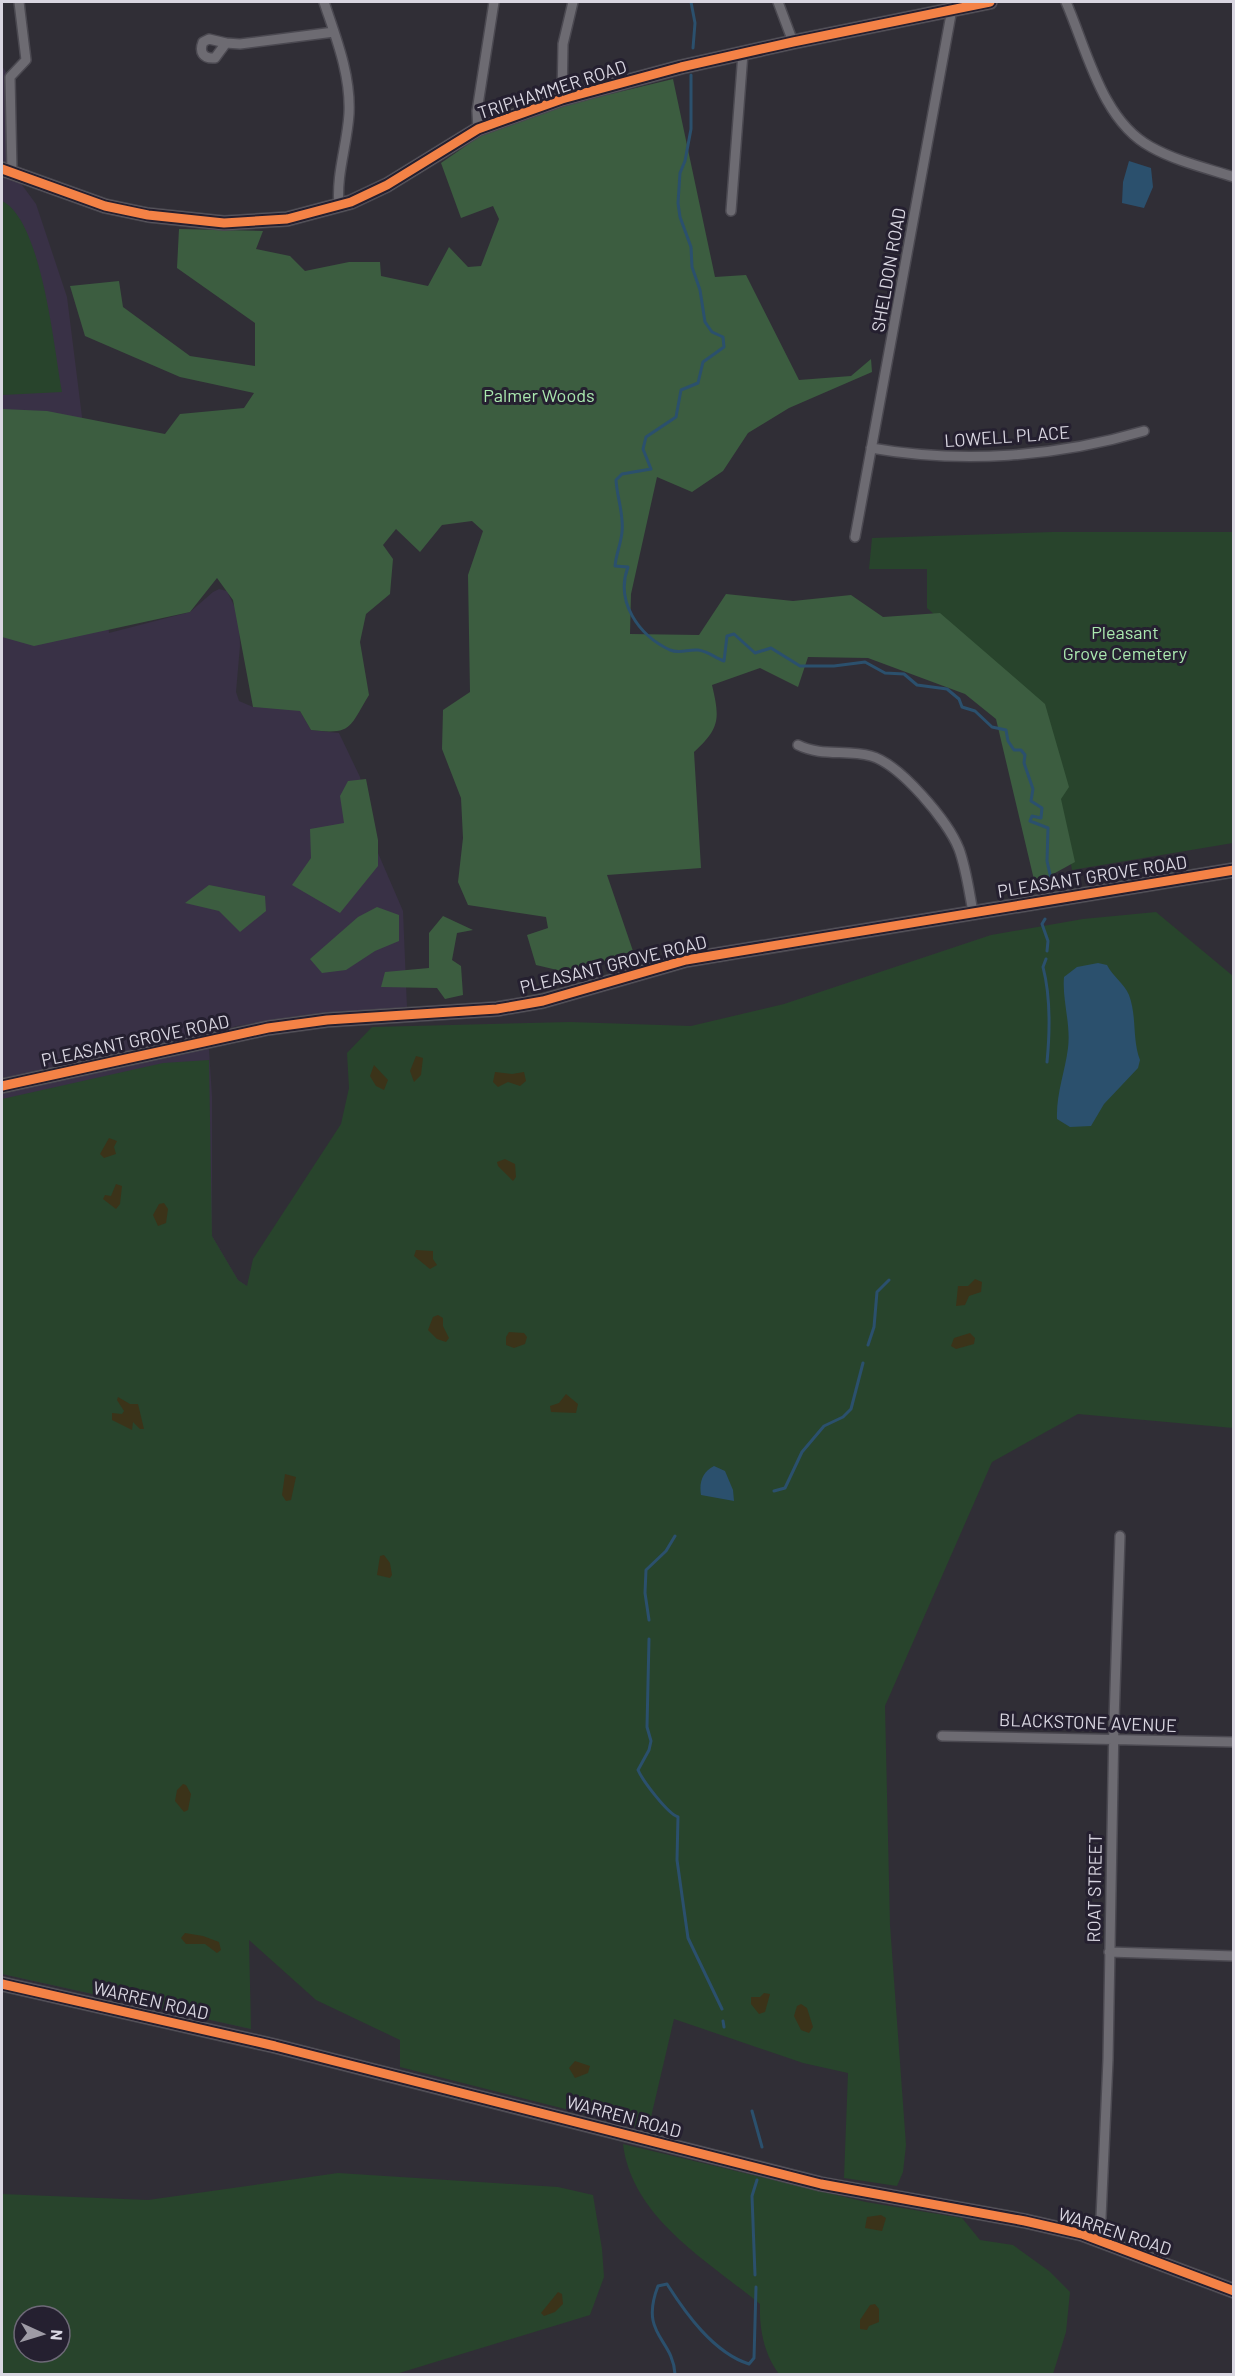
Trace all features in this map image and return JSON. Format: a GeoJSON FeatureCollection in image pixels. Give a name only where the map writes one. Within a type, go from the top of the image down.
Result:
{"type":"FeatureCollection","features":[{"type":"Feature","properties":{"kind":"street"},"geometry":{"type":"LineString","coordinates":[[7,170],[10,77],[26,60],[19,2]]}},
{"type":"Feature","properties":{"kind":"street"},"geometry":{"type":"LineString","coordinates":[[324,2],[346,70],[349,104],[338,174],[339,206]]}},
{"type":"Feature","properties":{"kind":"street"},"geometry":{"type":"LineString","coordinates":[[478,129],[478,104],[494,2]]}},
{"type":"Feature","properties":{"kind":"street"},"geometry":{"type":"LineString","coordinates":[[562,99],[563,44],[573,2]]}},
{"type":"Feature","properties":{"kind":"street"},"geometry":{"type":"LineString","coordinates":[[778,2],[793,42]]}},
{"type":"Feature","properties":{"kind":"street","name":"TRIPHAMMER ROAD"},"geometry":{"type":"LineString","coordinates":[[7,170],[105,206],[195,222],[256,222],[287,219],[339,206],[387,185],[478,129],[562,99],[743,53],[990,2]]}},
{"type":"Feature","properties":{"kind":"street"},"geometry":{"type":"LineString","coordinates":[[1066,2],[1107,100],[1129,132],[1169,155],[1233,177]]}},
{"type":"Feature","properties":{"kind":"street","name":"SHELDON ROAD"},"geometry":{"type":"LineString","coordinates":[[855,537],[952,9]]}},
{"type":"Feature","properties":{"kind":"street"},"geometry":{"type":"LineString","coordinates":[[226,43],[240,44],[334,32]]}},
{"type":"Feature","properties":{"kind":"street"},"geometry":{"type":"LineString","coordinates":[[731,211],[743,53]]}},
{"type":"Feature","properties":{"kind":"street","name":"LOWELL PLACE"},"geometry":{"type":"LineString","coordinates":[[871,448],[938,457],[1043,452],[1077,448],[1144,431]]}},
{"type":"Feature","properties":{"kind":"street"},"geometry":{"type":"LineString","coordinates":[[798,745],[822,753],[873,756],[892,767],[932,807],[956,842],[973,912]]}},
{"type":"Feature","properties":{"kind":"street","name":"PLEASANT GROVE ROAD"},"geometry":{"type":"LineString","coordinates":[[2,1086],[268,1028],[327,1020],[497,1009],[543,1001],[686,960],[1233,870]]}},
{"type":"Feature","properties":{"kind":"street","name":"ROAT STREET"},"geometry":{"type":"LineString","coordinates":[[1100,2240],[1110,1952],[1120,1536]]}},
{"type":"Feature","properties":{"kind":"street","name":"BLACKSTONE AVENUE"},"geometry":{"type":"LineString","coordinates":[[942,1736],[1233,1742]]}},
{"type":"Feature","properties":{"kind":"street"},"geometry":{"type":"LineString","coordinates":[[1110,1952],[1233,1956]]}},
{"type":"Feature","properties":{"kind":"street","name":"WARREN ROAD"},"geometry":{"type":"LineString","coordinates":[[2,1984],[286,2049],[822,2184],[1025,2221],[1100,2240],[1233,2291]]}},
{"type":"Feature","properties":{"kind":"shaded area"},"geometry":{"type":"Polygon","coordinates":[[[2,66],[10,78],[14,174],[36,204],[67,297],[109,633],[190,612],[213,592],[219,589],[227,591],[239,616],[240,646],[236,692],[239,701],[253,707],[287,707],[300,711],[311,730],[339,733],[360,777],[375,846],[403,911],[407,1008],[304,1015],[237,1026],[208,1034],[212,1096],[212,1236],[238,1280],[247,1286],[185,1755],[251,2029],[2,1974],[2,66]]]}},
{"type":"Feature","properties":{"kind":"green space","name":"Palmer Woods"},"geometry":{"type":"Polygon","coordinates":[[[673,79],[715,277],[746,275],[799,380],[851,376],[871,359],[872,372],[789,408],[748,433],[723,471],[692,492],[657,477],[631,594],[630,634],[699,635],[726,594],[793,601],[851,595],[883,617],[940,613],[1045,704],[1069,787],[1061,799],[1075,862],[1035,884],[996,719],[965,694],[868,658],[808,657],[798,687],[760,668],[712,685],[716,722],[709,736],[694,752],[701,868],[607,875],[633,951],[570,973],[536,965],[527,935],[548,928],[546,917],[468,905],[458,882],[463,838],[461,798],[442,749],[443,710],[470,692],[468,575],[483,531],[472,521],[442,525],[420,552],[396,529],[383,545],[393,559],[390,594],[366,614],[360,642],[369,695],[348,727],[335,731],[311,730],[300,711],[253,707],[233,600],[217,578],[190,612],[34,646],[2,637],[2,409],[47,411],[165,434],[180,414],[244,408],[254,393],[180,377],[85,336],[70,286],[119,281],[123,307],[190,356],[255,366],[255,323],[177,268],[179,229],[263,231],[256,249],[290,256],[305,271],[349,262],[380,262],[381,276],[428,286],[449,247],[468,267],[481,266],[499,219],[493,206],[461,218],[441,163],[503,120],[673,79]]]}},
{"type":"Feature","properties":{"kind":"green space"},"geometry":{"type":"Polygon","coordinates":[[[2,201],[16,213],[27,233],[36,258],[50,318],[62,392],[2,395],[2,201]]]}},
{"type":"Feature","properties":{"kind":"green space","name":"Pleasant Grove Cemetery"},"geometry":{"type":"Polygon","coordinates":[[[1052,532],[1233,532],[1233,843],[1072,870],[1054,769],[980,656],[927,608],[927,569],[869,569],[872,538],[1052,532]]]}},
{"type":"Feature","properties":{"kind":"green space"},"geometry":{"type":"Polygon","coordinates":[[[366,779],[378,840],[378,866],[340,913],[292,885],[311,858],[310,829],[344,823],[340,796],[348,781],[366,779]]]}},
{"type":"Feature","properties":{"kind":"green space"},"geometry":{"type":"Polygon","coordinates":[[[209,885],[265,896],[266,911],[240,932],[219,911],[185,903],[209,885]]]}},
{"type":"Feature","properties":{"kind":"green space"},"geometry":{"type":"Polygon","coordinates":[[[377,907],[399,915],[399,941],[375,951],[346,970],[322,973],[310,959],[358,917],[377,907]]]}},
{"type":"Feature","properties":{"kind":"green space"},"geometry":{"type":"Polygon","coordinates":[[[1156,912],[1233,976],[1233,1428],[1078,1414],[992,1462],[885,1706],[890,1925],[906,2145],[903,2172],[897,2186],[844,2178],[848,2073],[803,2063],[674,2019],[648,2130],[400,2067],[400,2040],[316,2000],[249,1940],[251,2029],[2,1974],[2,1099],[163,1063],[209,1060],[212,1236],[238,1280],[247,1286],[253,1259],[341,1124],[349,1088],[347,1053],[372,1027],[570,1022],[691,1026],[784,1004],[991,935],[1083,919],[1156,912]]]}},
{"type":"Feature","properties":{"kind":"green space"},"geometry":{"type":"Polygon","coordinates":[[[443,916],[473,930],[457,933],[452,960],[461,966],[463,995],[445,999],[437,988],[381,987],[385,972],[429,968],[429,933],[443,916]]]}},
{"type":"Feature","properties":{"kind":"green space"},"geometry":{"type":"Polygon","coordinates":[[[623,2144],[866,2202],[962,2218],[980,2240],[1013,2245],[1049,2271],[1070,2292],[1066,2332],[1053,2374],[779,2374],[764,2341],[760,2323],[760,2304],[696,2254],[657,2216],[641,2194],[629,2170],[623,2144]]]}},
{"type":"Feature","properties":{"kind":"green space"},"geometry":{"type":"Polygon","coordinates":[[[338,2173],[558,2187],[593,2195],[604,2277],[590,2315],[396,2374],[2,2374],[2,2194],[148,2200],[338,2173]]]}},
{"type":"Feature","properties":{"kind":"sand"},"geometry":{"type":"Polygon","coordinates":[[[416,1056],[423,1058],[421,1075],[414,1082],[410,1071],[416,1056]]]}},
{"type":"Feature","properties":{"kind":"sand"},"geometry":{"type":"Polygon","coordinates":[[[374,1065],[388,1080],[384,1090],[376,1086],[370,1076],[374,1065]]]}},
{"type":"Feature","properties":{"kind":"sand"},"geometry":{"type":"Polygon","coordinates":[[[495,1072],[512,1074],[524,1072],[526,1081],[520,1086],[508,1082],[498,1087],[493,1082],[495,1072]]]}},
{"type":"Feature","properties":{"kind":"sand"},"geometry":{"type":"Polygon","coordinates":[[[109,1138],[117,1141],[114,1147],[116,1154],[104,1158],[100,1154],[109,1138]]]}},
{"type":"Feature","properties":{"kind":"sand"},"geometry":{"type":"Polygon","coordinates":[[[505,1159],[515,1164],[516,1177],[513,1181],[498,1166],[497,1162],[505,1159]]]}},
{"type":"Feature","properties":{"kind":"sand"},"geometry":{"type":"Polygon","coordinates":[[[116,1184],[122,1186],[120,1204],[116,1209],[103,1199],[105,1195],[111,1196],[116,1184]]]}},
{"type":"Feature","properties":{"kind":"sand"},"geometry":{"type":"Polygon","coordinates":[[[164,1203],[168,1209],[166,1223],[158,1226],[153,1215],[159,1204],[164,1203]]]}},
{"type":"Feature","properties":{"kind":"sand"},"geometry":{"type":"Polygon","coordinates":[[[416,1250],[433,1251],[433,1259],[437,1265],[430,1269],[414,1256],[416,1250]]]}},
{"type":"Feature","properties":{"kind":"sand"},"geometry":{"type":"Polygon","coordinates":[[[975,1279],[982,1282],[981,1292],[969,1296],[965,1305],[956,1306],[958,1286],[968,1286],[975,1279]]]}},
{"type":"Feature","properties":{"kind":"sand"},"geometry":{"type":"Polygon","coordinates":[[[438,1315],[443,1318],[443,1326],[449,1338],[446,1342],[437,1339],[428,1330],[433,1317],[438,1315]]]}},
{"type":"Feature","properties":{"kind":"sand"},"geometry":{"type":"Polygon","coordinates":[[[509,1332],[524,1333],[527,1337],[525,1344],[514,1348],[506,1345],[509,1332]]]}},
{"type":"Feature","properties":{"kind":"sand"},"geometry":{"type":"Polygon","coordinates":[[[970,1333],[975,1338],[974,1344],[956,1349],[951,1346],[954,1338],[970,1333]]]}},
{"type":"Feature","properties":{"kind":"sand"},"geometry":{"type":"Polygon","coordinates":[[[566,1394],[578,1404],[576,1413],[551,1412],[550,1406],[559,1403],[566,1394]]]}},
{"type":"Feature","properties":{"kind":"sand"},"geometry":{"type":"Polygon","coordinates":[[[118,1397],[130,1404],[138,1404],[144,1429],[140,1429],[133,1422],[132,1430],[112,1420],[112,1413],[122,1414],[124,1411],[117,1400],[118,1397]]]}},
{"type":"Feature","properties":{"kind":"sand"},"geometry":{"type":"Polygon","coordinates":[[[285,1474],[296,1477],[291,1500],[286,1501],[282,1495],[285,1474]]]}},
{"type":"Feature","properties":{"kind":"sand"},"geometry":{"type":"Polygon","coordinates":[[[384,1555],[390,1563],[392,1575],[390,1578],[377,1575],[380,1556],[384,1555]]]}},
{"type":"Feature","properties":{"kind":"sand"},"geometry":{"type":"Polygon","coordinates":[[[183,1784],[191,1794],[188,1810],[184,1812],[175,1801],[177,1790],[183,1784]]]}},
{"type":"Feature","properties":{"kind":"sand"},"geometry":{"type":"Polygon","coordinates":[[[185,1933],[219,1942],[221,1950],[217,1953],[205,1944],[186,1944],[181,1938],[185,1933]]]}},
{"type":"Feature","properties":{"kind":"sand"},"geometry":{"type":"Polygon","coordinates":[[[764,1993],[770,1994],[765,2012],[759,2014],[751,2004],[751,1997],[760,1997],[764,1993]]]}},
{"type":"Feature","properties":{"kind":"sand"},"geometry":{"type":"Polygon","coordinates":[[[801,2004],[807,2008],[813,2027],[809,2033],[801,2030],[794,2016],[797,2006],[801,2004]]]}},
{"type":"Feature","properties":{"kind":"sand"},"geometry":{"type":"Polygon","coordinates":[[[575,2061],[590,2066],[588,2073],[575,2078],[569,2068],[575,2061]]]}},
{"type":"Feature","properties":{"kind":"sand"},"geometry":{"type":"Polygon","coordinates":[[[881,2215],[886,2218],[882,2231],[865,2228],[867,2217],[881,2215]]]}},
{"type":"Feature","properties":{"kind":"sand"},"geometry":{"type":"Polygon","coordinates":[[[558,2292],[562,2294],[563,2304],[555,2312],[544,2316],[541,2313],[558,2292]]]}},
{"type":"Feature","properties":{"kind":"sand"},"geometry":{"type":"Polygon","coordinates":[[[875,2304],[879,2309],[879,2322],[869,2326],[867,2330],[860,2329],[860,2320],[870,2305],[875,2304]]]}},
{"type":"Feature","properties":{"kind":"water"},"geometry":{"type":"Polygon","coordinates":[[[1129,161],[1151,168],[1153,187],[1144,208],[1122,203],[1123,182],[1129,161]]]}},
{"type":"Feature","properties":{"kind":"water"},"geometry":{"type":"Polygon","coordinates":[[[1098,963],[1107,965],[1129,995],[1140,1060],[1138,1068],[1104,1104],[1091,1126],[1070,1127],[1057,1119],[1069,1039],[1064,977],[1077,967],[1098,963]]]}},
{"type":"Feature","properties":{"kind":"water"},"geometry":{"type":"Polygon","coordinates":[[[714,1466],[725,1471],[733,1490],[734,1501],[701,1495],[702,1478],[714,1466]]]}},
{"type":"Feature","properties":{"kind":"waterway"},"geometry":{"type":"LineString","coordinates":[[691,2],[695,23],[693,48]]}},
{"type":"Feature","properties":{"kind":"waterway"},"geometry":{"type":"LineString","coordinates":[[691,75],[691,129],[685,161],[680,173],[678,203],[680,217],[691,247],[692,267],[700,290],[705,322],[712,332],[723,337],[724,347],[703,362],[698,383],[681,390],[676,417],[646,437],[643,449],[651,469],[622,474],[616,480],[622,525],[615,566],[628,567],[625,592],[632,616],[658,644],[674,651],[702,651],[724,661],[727,636],[734,634],[755,653],[771,648],[800,666],[834,666],[865,662],[885,673],[904,674],[917,685],[947,689],[959,699],[962,707],[975,711],[992,727],[1006,730],[1008,741],[1014,750],[1021,750],[1025,755],[1024,763],[1033,789],[1031,801],[1042,808],[1041,818],[1032,816],[1030,821],[1048,828],[1047,861],[1052,883]]}},
{"type":"Feature","properties":{"kind":"waterway"},"geometry":{"type":"LineString","coordinates":[[1045,919],[1042,924],[1048,941],[1047,951]]}},
{"type":"Feature","properties":{"kind":"waterway"},"geometry":{"type":"LineString","coordinates":[[1046,959],[1043,967],[1049,1014],[1047,1062]]}},
{"type":"Feature","properties":{"kind":"waterway"},"geometry":{"type":"LineString","coordinates":[[868,1345],[874,1327],[877,1292],[889,1280]]}},
{"type":"Feature","properties":{"kind":"waterway"},"geometry":{"type":"LineString","coordinates":[[774,1491],[785,1488],[802,1452],[824,1426],[843,1417],[851,1409],[863,1363]]}},
{"type":"Feature","properties":{"kind":"waterway"},"geometry":{"type":"LineString","coordinates":[[649,1620],[645,1593],[646,1570],[666,1551],[675,1536]]}},
{"type":"Feature","properties":{"kind":"waterway"},"geometry":{"type":"LineString","coordinates":[[649,1639],[647,1727],[651,1741],[649,1750],[638,1770],[650,1789],[678,1817],[677,1860],[688,1938],[722,2009]]}},
{"type":"Feature","properties":{"kind":"waterway"},"geometry":{"type":"LineString","coordinates":[[723,2021],[724,2027]]}},
{"type":"Feature","properties":{"kind":"waterway"},"geometry":{"type":"LineString","coordinates":[[752,2111],[762,2147]]}},
{"type":"Feature","properties":{"kind":"waterway"},"geometry":{"type":"LineString","coordinates":[[755,2275],[752,2196],[757,2180]]}},
{"type":"Feature","properties":{"kind":"waterway"},"geometry":{"type":"LineString","coordinates":[[675,2374],[673,2362],[652,2315],[658,2286],[667,2284],[692,2320],[713,2342],[736,2359],[749,2364],[754,2358],[756,2287]]}},
{"type":"Feature","properties":{"kind":"cycle path"},"geometry":{"type":"LineString","coordinates":[[2,169],[105,206],[148,215],[224,223],[287,219],[351,202],[387,185],[478,129],[562,99],[681,67],[990,2]]}},
{"type":"Feature","properties":{"kind":"cycle path"},"geometry":{"type":"LineString","coordinates":[[2,1086],[268,1028],[327,1020],[497,1009],[543,1001],[686,960],[1234,870]]}},
{"type":"Feature","properties":{"kind":"cycle path"},"geometry":{"type":"LineString","coordinates":[[2,1984],[275,2046],[821,2184],[1025,2221],[1082,2234],[1234,2291]]}}]}
